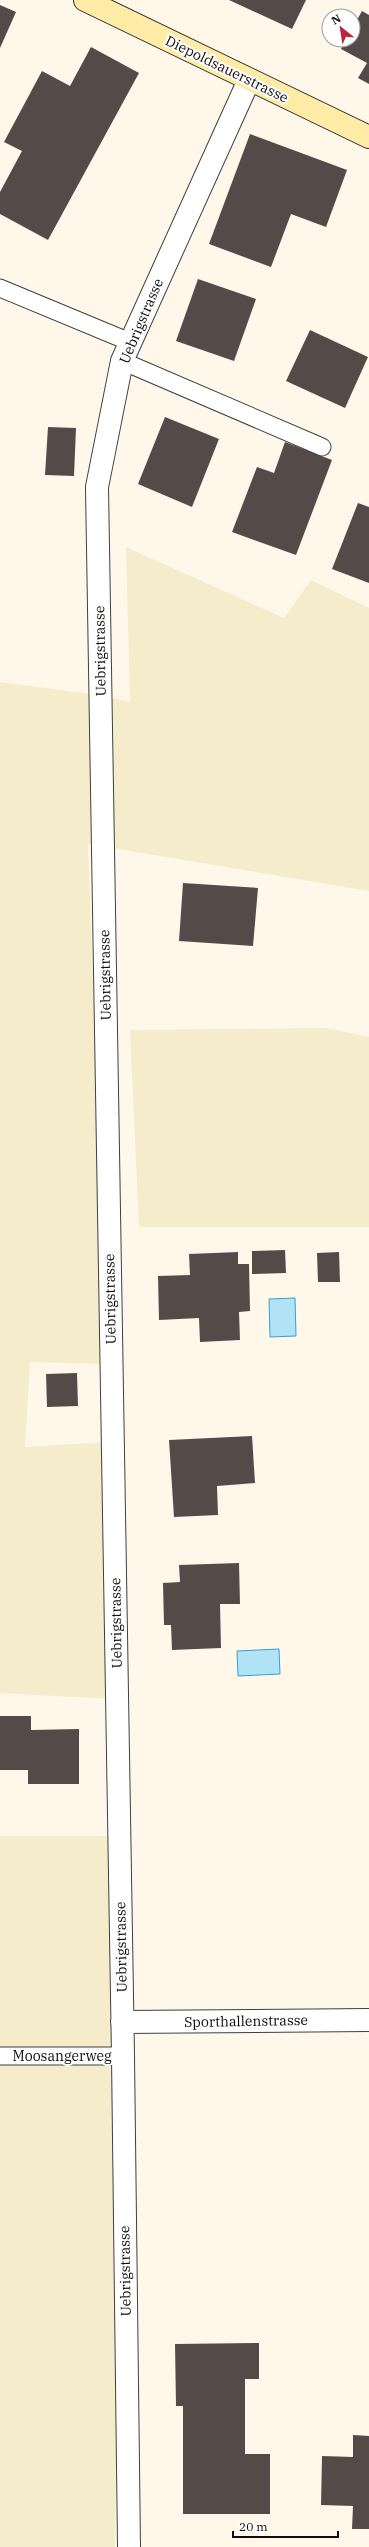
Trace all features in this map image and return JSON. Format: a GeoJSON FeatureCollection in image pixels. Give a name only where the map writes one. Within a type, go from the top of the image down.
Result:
{"type":"FeatureCollection","features":[{"type":"Feature","properties":{"kind":"main road","name":"Diepoldsauerstrasse"},"geometry":{"type":"LineString","coordinates":[[85,0],[369,137]]}},
{"type":"Feature","properties":{"kind":"street","name":"Uebrigstrasse"},"geometry":{"type":"LineString","coordinates":[[128,2547],[123,2056],[97,487],[122,361],[249,80]]}},
{"type":"Feature","properties":{"kind":"street","name":"Sporthallenstrasse"},"geometry":{"type":"LineString","coordinates":[[122,2022],[369,2020]]}},
{"type":"Feature","properties":{"kind":"lane"},"geometry":{"type":"LineString","coordinates":[[0,288],[130,342]]}},
{"type":"Feature","properties":{"kind":"lane"},"geometry":{"type":"LineString","coordinates":[[122,361],[322,446]]}},
{"type":"Feature","properties":{"kind":"lane","name":"Moosangerweg"},"geometry":{"type":"LineString","coordinates":[[0,2056],[123,2056]]}},
{"type":"Feature","properties":{"kind":"shaded area"},"geometry":{"type":"Polygon","coordinates":[[[126,547],[284,618],[311,580],[369,608],[369,891],[88,844],[107,1364],[30,1362],[25,1447],[106,1442],[111,1699],[0,1693],[0,682],[99,695],[130,702],[126,547]]]}},
{"type":"Feature","properties":{"kind":"shaded area"},"geometry":{"type":"Polygon","coordinates":[[[327,1028],[369,1037],[369,1227],[139,1227],[130,1030],[327,1028]]]}},
{"type":"Feature","properties":{"kind":"shaded area"},"geometry":{"type":"Polygon","coordinates":[[[0,1836],[113,1836],[117,2366],[115,2547],[0,2547],[0,1836]]]}},
{"type":"Feature","properties":{"kind":"water"},"geometry":{"type":"Polygon","coordinates":[[[295,1298],[296,1336],[270,1337],[269,1299],[295,1298]]]}},
{"type":"Feature","properties":{"kind":"water"},"geometry":{"type":"Polygon","coordinates":[[[279,1649],[280,1674],[238,1676],[237,1651],[279,1649]]]}},
{"type":"Feature","properties":{"kind":"building"},"geometry":{"type":"Polygon","coordinates":[[[229,0],[306,0],[292,29],[229,0]]]}},
{"type":"Feature","properties":{"kind":"building"},"geometry":{"type":"Polygon","coordinates":[[[0,5],[16,12],[0,48],[0,5]]]}},
{"type":"Feature","properties":{"kind":"building"},"geometry":{"type":"Polygon","coordinates":[[[362,11],[369,15],[369,84],[358,78],[367,63],[341,49],[361,48],[362,11]]]}},
{"type":"Feature","properties":{"kind":"building"},"geometry":{"type":"Polygon","coordinates":[[[91,47],[139,73],[48,240],[0,214],[0,192],[22,151],[4,142],[42,71],[70,86],[91,47]]]}},
{"type":"Feature","properties":{"kind":"building"},"geometry":{"type":"Polygon","coordinates":[[[250,134],[347,170],[326,227],[291,214],[271,267],[209,244],[250,134]]]}},
{"type":"Feature","properties":{"kind":"building"},"geometry":{"type":"Polygon","coordinates":[[[198,279],[256,299],[234,361],[176,341],[198,279]]]}},
{"type":"Feature","properties":{"kind":"building"},"geometry":{"type":"Polygon","coordinates":[[[310,330],[368,357],[345,408],[286,381],[310,330]]]}},
{"type":"Feature","properties":{"kind":"building"},"geometry":{"type":"Polygon","coordinates":[[[165,417],[219,439],[192,507],[138,484],[165,417]]]}},
{"type":"Feature","properties":{"kind":"building"},"geometry":{"type":"Polygon","coordinates":[[[48,427],[76,428],[74,476],[45,475],[48,427]]]}},
{"type":"Feature","properties":{"kind":"building"},"geometry":{"type":"Polygon","coordinates":[[[285,442],[332,460],[296,555],[232,532],[257,467],[274,473],[285,442]]]}},
{"type":"Feature","properties":{"kind":"building"},"geometry":{"type":"Polygon","coordinates":[[[358,503],[369,507],[369,583],[332,569],[358,503]]]}},
{"type":"Feature","properties":{"kind":"building"},"geometry":{"type":"Polygon","coordinates":[[[183,883],[258,888],[253,946],[179,941],[183,883]]]}},
{"type":"Feature","properties":{"kind":"building"},"geometry":{"type":"Polygon","coordinates":[[[285,1250],[286,1273],[252,1274],[252,1251],[285,1250]]]}},
{"type":"Feature","properties":{"kind":"building"},"geometry":{"type":"Polygon","coordinates":[[[238,1252],[238,1264],[249,1264],[250,1311],[239,1312],[240,1340],[200,1342],[199,1318],[159,1320],[158,1276],[190,1275],[189,1254],[238,1252]]]}},
{"type":"Feature","properties":{"kind":"building"},"geometry":{"type":"Polygon","coordinates":[[[339,1252],[340,1282],[318,1282],[317,1253],[339,1252]]]}},
{"type":"Feature","properties":{"kind":"building"},"geometry":{"type":"Polygon","coordinates":[[[77,1373],[78,1406],[47,1407],[46,1374],[77,1373]]]}},
{"type":"Feature","properties":{"kind":"building"},"geometry":{"type":"Polygon","coordinates":[[[252,1436],[255,1483],[217,1486],[218,1515],[174,1517],[169,1440],[252,1436]]]}},
{"type":"Feature","properties":{"kind":"building"},"geometry":{"type":"Polygon","coordinates":[[[239,1563],[240,1604],[220,1604],[221,1648],[172,1650],[171,1625],[164,1625],[163,1583],[180,1582],[179,1565],[239,1563]]]}},
{"type":"Feature","properties":{"kind":"building"},"geometry":{"type":"Polygon","coordinates":[[[0,1716],[31,1716],[31,1730],[79,1729],[79,1784],[28,1784],[28,1770],[0,1770],[0,1716]]]}},
{"type":"Feature","properties":{"kind":"building"},"geometry":{"type":"Polygon","coordinates":[[[259,2343],[259,2379],[245,2379],[245,2454],[270,2454],[270,2514],[183,2514],[183,2406],[176,2406],[175,2344],[259,2343]]]}},
{"type":"Feature","properties":{"kind":"building"},"geometry":{"type":"Polygon","coordinates":[[[353,2435],[369,2436],[369,2529],[352,2529],[353,2506],[321,2505],[322,2456],[353,2457],[353,2435]]]}}]}
